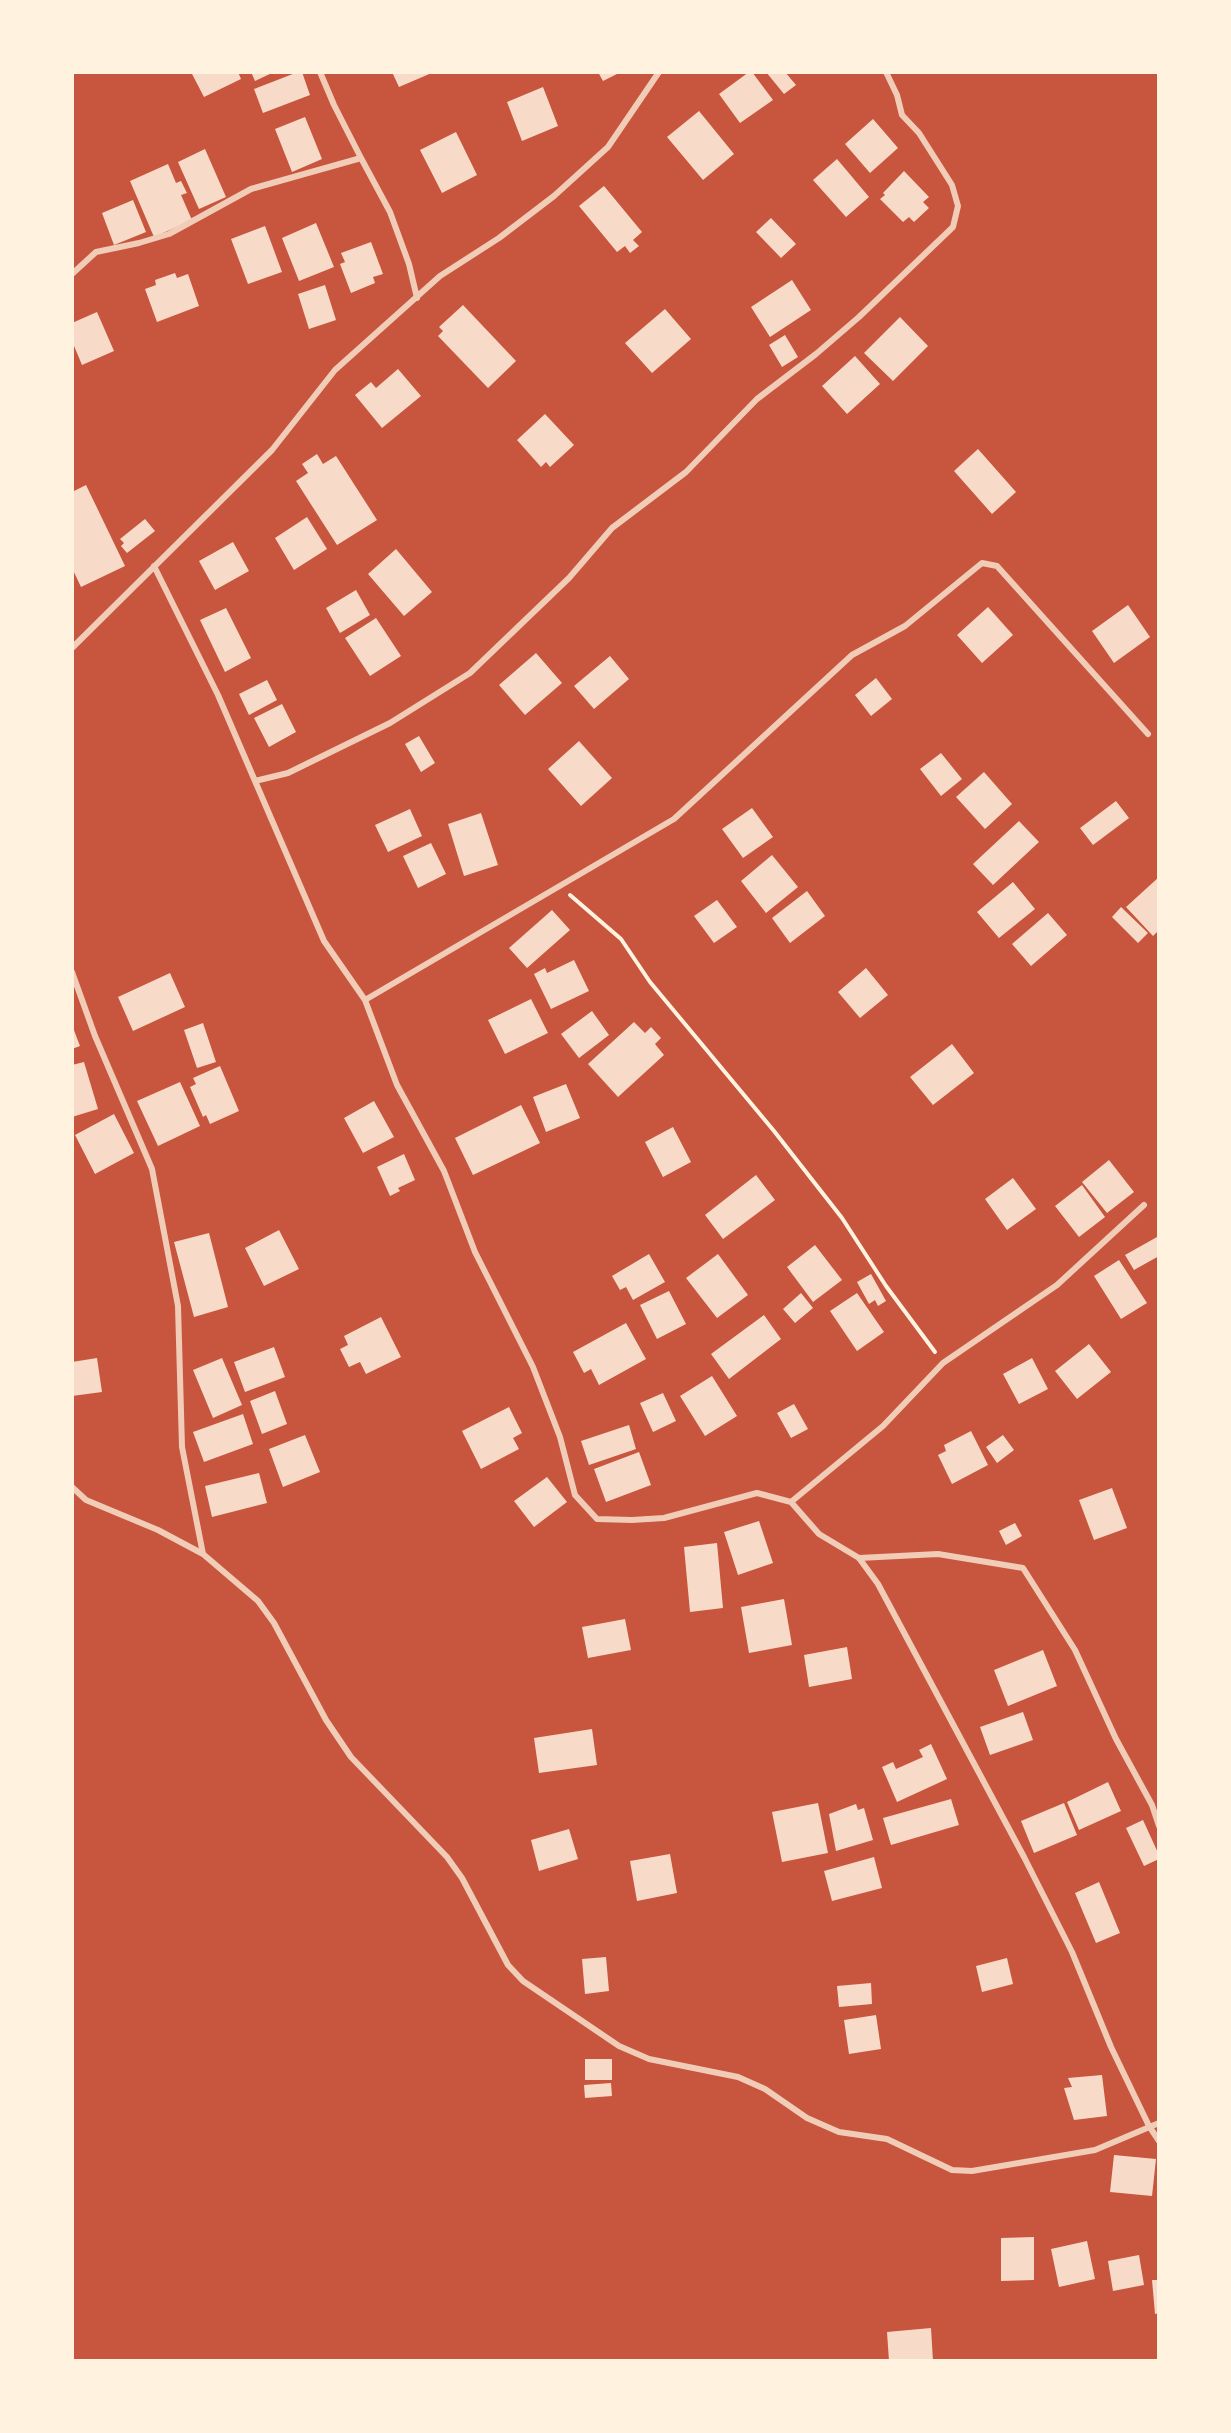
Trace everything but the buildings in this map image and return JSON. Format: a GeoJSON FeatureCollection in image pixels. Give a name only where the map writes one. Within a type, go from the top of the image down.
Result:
{"type":"FeatureCollection","features":[{"type":"Feature","properties":{"kind":"street"},"geometry":{"type":"LineString","coordinates":[[320,72],[390,212],[409,264],[417,298]]}},
{"type":"Feature","properties":{"kind":"street"},"geometry":{"type":"LineString","coordinates":[[72,648],[272,450],[335,370],[440,276],[499,238],[554,196],[608,147],[659,72]]}},
{"type":"Feature","properties":{"kind":"street"},"geometry":{"type":"LineString","coordinates":[[255,781],[288,773],[390,723],[470,673],[569,578],[612,528],[686,472],[757,399],[816,354],[859,317],[953,227],[958,206],[952,185],[919,134],[902,115],[897,95],[886,72]]}},
{"type":"Feature","properties":{"kind":"street"},"geometry":{"type":"LineString","coordinates":[[72,274],[96,252],[169,234],[251,189],[361,158]]}},
{"type":"Feature","properties":{"kind":"street"},"geometry":{"type":"LineString","coordinates":[[365,1000],[674,819],[852,655],[905,626],[982,563],[997,566],[1148,734]]}},
{"type":"Feature","properties":{"kind":"street"},"geometry":{"type":"LineString","coordinates":[[154,566],[218,695],[324,941],[365,1000],[397,1085],[444,1171],[475,1252],[533,1367],[560,1437],[575,1496],[597,1519],[632,1520],[664,1518],[757,1493],[791,1502],[819,1534],[859,1558],[878,1584],[1072,1952],[1111,2047],[1149,2126],[1159,2141]]}},
{"type":"Feature","properties":{"kind":"street"},"geometry":{"type":"LineString","coordinates":[[72,972],[95,1036],[152,1169],[178,1306],[182,1447],[203,1554]]}},
{"type":"Feature","properties":{"kind":"street"},"geometry":{"type":"LineString","coordinates":[[791,1502],[883,1426],[943,1363],[1057,1285],[1144,1205]]}},
{"type":"Feature","properties":{"kind":"street"},"geometry":{"type":"LineString","coordinates":[[72,1487],[86,1500],[158,1530],[203,1554],[258,1601],[274,1623],[326,1720],[351,1757],[447,1857],[462,1878],[508,1965],[523,1981],[619,2046],[649,2059],[738,2077],[765,2089],[807,2118],[839,2132],[887,2139],[915,2150],[952,2170],[972,2171],[1095,2150],[1159,2123]]}},
{"type":"Feature","properties":{"kind":"street"},"geometry":{"type":"LineString","coordinates":[[859,1558],[938,1554],[1023,1568],[1075,1650],[1116,1739],[1152,1805],[1159,1826]]}},
{"type":"Feature","properties":{"kind":"path"},"geometry":{"type":"LineString","coordinates":[[561,887],[621,939],[650,982],[774,1131],[842,1218],[886,1286],[943,1363]]}}]}
